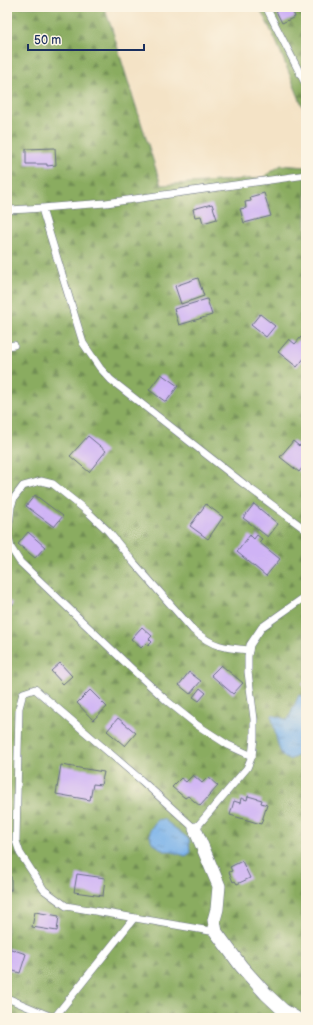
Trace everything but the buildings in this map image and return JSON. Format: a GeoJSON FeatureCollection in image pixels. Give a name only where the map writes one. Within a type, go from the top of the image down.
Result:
{"type":"FeatureCollection","features":[{"type":"Feature","properties":{"kind":"street"},"geometry":{"type":"LineString","coordinates":[[195,829],[219,886],[217,909],[214,920],[216,932],[266,994],[282,1010],[296,1018]]}},
{"type":"Feature","properties":{"kind":"lane"},"geometry":{"type":"LineString","coordinates":[[266,7],[306,84]]}},
{"type":"Feature","properties":{"kind":"lane"},"geometry":{"type":"LineString","coordinates":[[7,210],[42,209],[106,203],[306,175]]}},
{"type":"Feature","properties":{"kind":"lane"},"geometry":{"type":"LineString","coordinates":[[42,209],[83,343],[100,368],[111,380],[244,484],[306,530]]}},
{"type":"Feature","properties":{"kind":"lane"},"geometry":{"type":"LineString","coordinates":[[249,650],[225,648],[204,639],[193,630],[108,531],[88,512],[53,484],[41,481],[23,486],[14,498],[11,507],[8,534],[11,548],[20,562],[167,701],[215,737],[252,756]]}},
{"type":"Feature","properties":{"kind":"lane"},"geometry":{"type":"LineString","coordinates":[[216,932],[66,906],[44,890],[20,853],[16,841],[19,708],[23,693],[35,689],[141,780],[195,829],[247,768],[252,756],[254,719],[248,672],[250,645],[262,627],[306,596]]}},
{"type":"Feature","properties":{"kind":"lane"},"geometry":{"type":"LineString","coordinates":[[7,998],[54,1018],[134,918]]}},
{"type":"Feature","properties":{"kind":"green space"},"geometry":{"type":"Polygon","coordinates":[[[7,7],[104,7],[161,185],[262,178],[281,165],[306,167],[306,1018],[7,1018],[7,7]]]}},
{"type":"Feature","properties":{"kind":"green space"},"geometry":{"type":"Polygon","coordinates":[[[259,7],[306,7],[306,115],[276,41],[259,7]]]}},
{"type":"Feature","properties":{"kind":"water"},"geometry":{"type":"Polygon","coordinates":[[[299,695],[306,698],[304,742],[297,756],[289,759],[283,756],[279,748],[272,715],[288,720],[299,695]]]}},
{"type":"Feature","properties":{"kind":"water"},"geometry":{"type":"Polygon","coordinates":[[[163,819],[189,839],[190,853],[186,856],[164,851],[152,842],[150,830],[157,820],[163,819]]]}}]}
